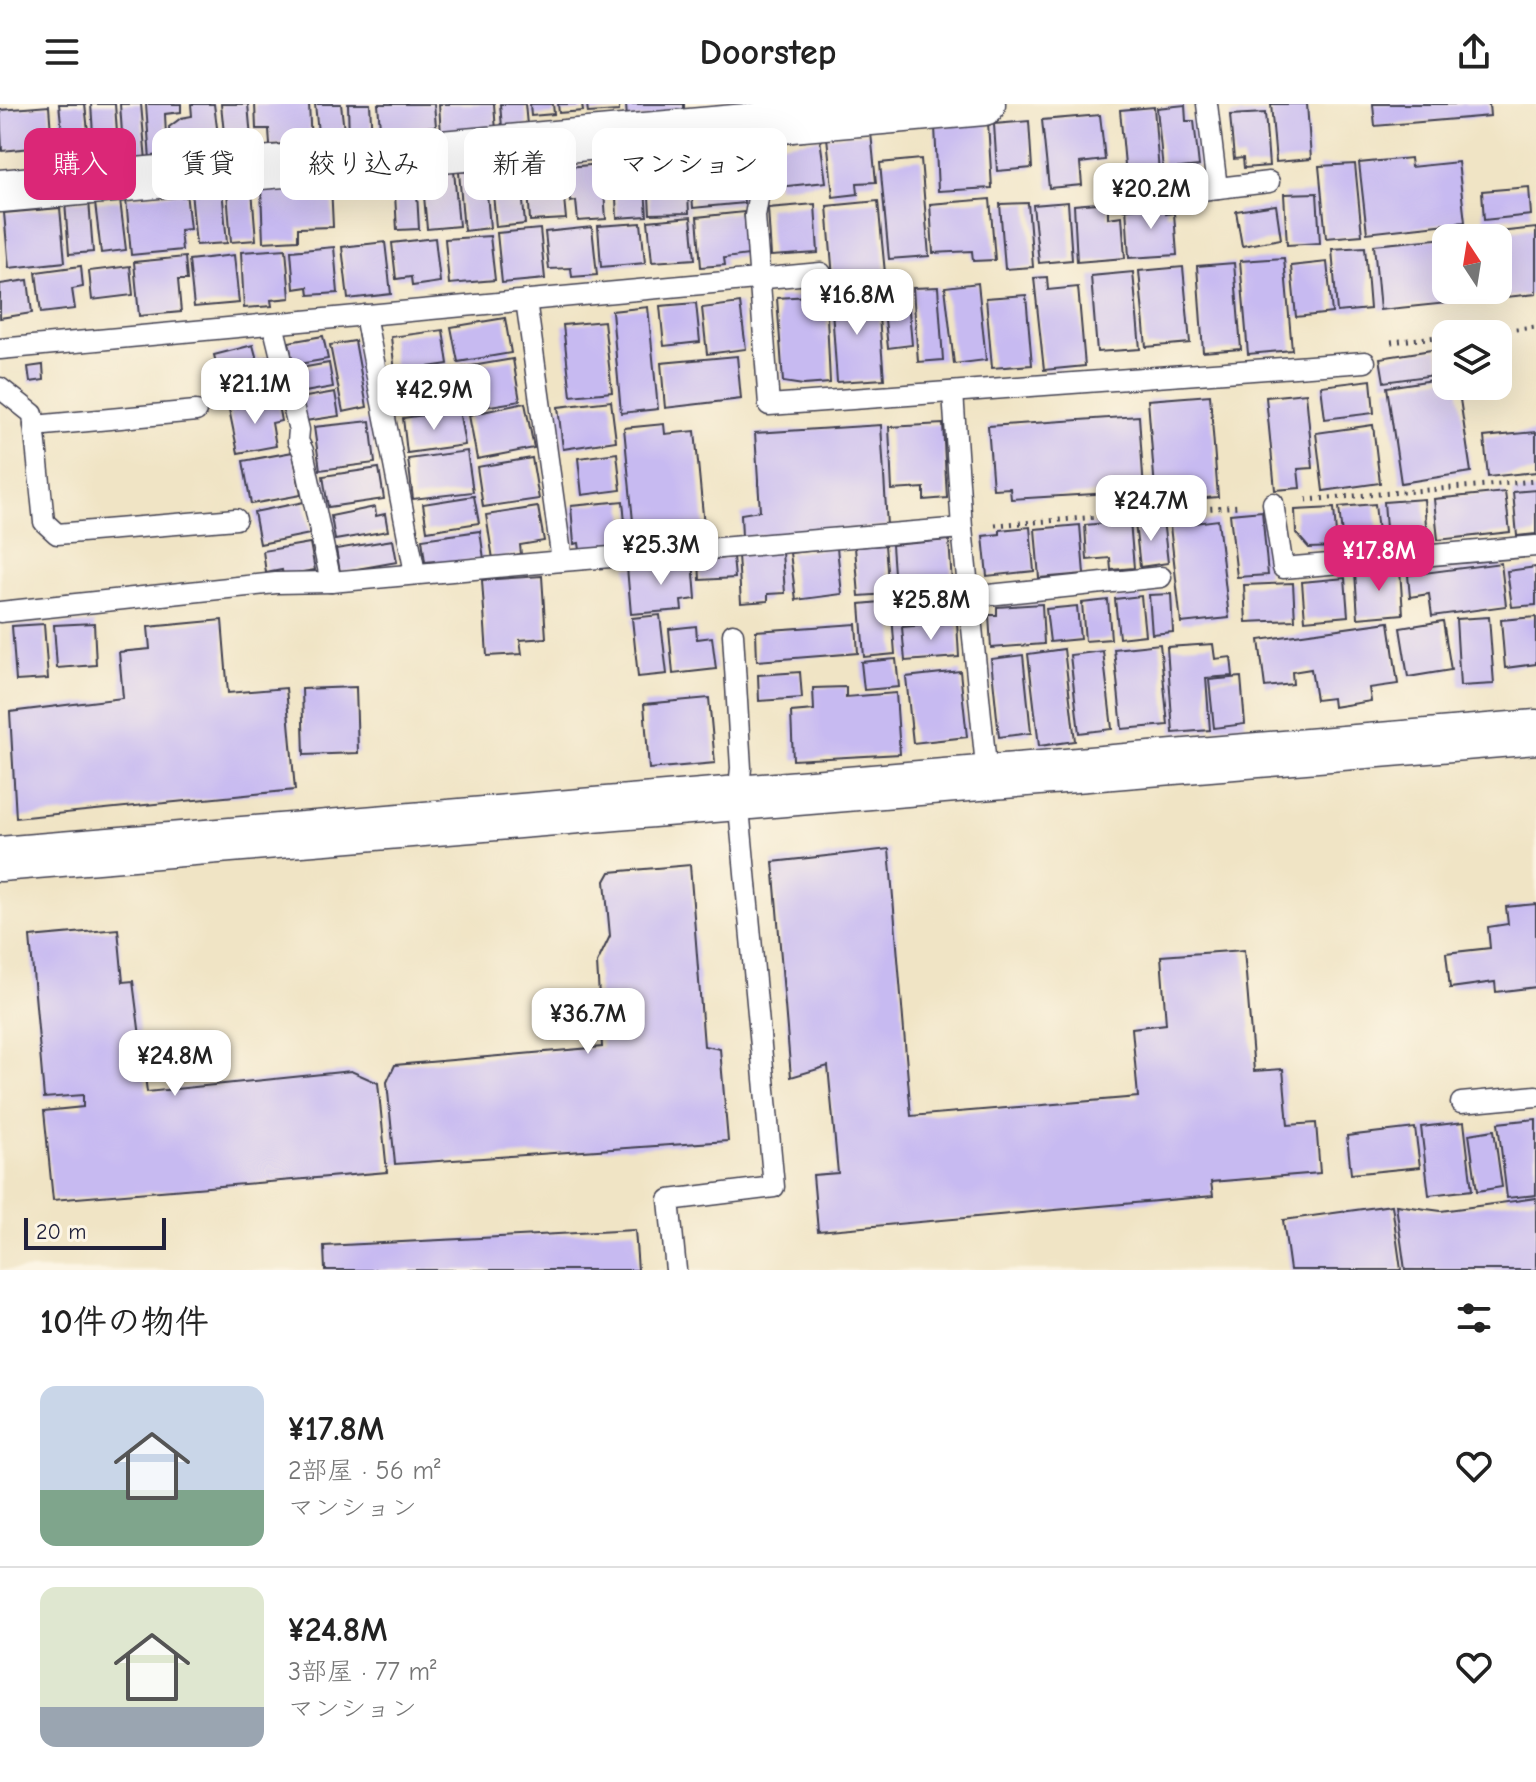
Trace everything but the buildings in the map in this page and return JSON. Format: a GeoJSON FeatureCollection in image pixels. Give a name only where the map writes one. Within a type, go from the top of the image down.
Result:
{"type":"FeatureCollection","features":[{"type":"Feature","properties":{"kind":"street"},"geometry":{"type":"LineString","coordinates":[[0,191],[750,126],[877,108],[984,104]]}},
{"type":"Feature","properties":{"kind":"street"},"geometry":{"type":"LineString","coordinates":[[0,859],[1536,732]]}},
{"type":"Feature","properties":{"kind":"lane"},"geometry":{"type":"LineString","coordinates":[[1207,104],[1217,188]]}},
{"type":"Feature","properties":{"kind":"lane"},"geometry":{"type":"LineString","coordinates":[[750,126],[759,192],[755,216],[769,405],[1365,362]]}},
{"type":"Feature","properties":{"kind":"lane"},"geometry":{"type":"LineString","coordinates":[[1125,199],[1269,182]]}},
{"type":"Feature","properties":{"kind":"lane"},"geometry":{"type":"LineString","coordinates":[[0,349],[821,273]]}},
{"type":"Feature","properties":{"kind":"lane"},"geometry":{"type":"LineString","coordinates":[[526,300],[562,561]]}},
{"type":"Feature","properties":{"kind":"lane"},"geometry":{"type":"LineString","coordinates":[[365,315],[415,573]]}},
{"type":"Feature","properties":{"kind":"lane"},"geometry":{"type":"LineString","coordinates":[[273,324],[331,582]]}},
{"type":"Feature","properties":{"kind":"lane"},"geometry":{"type":"LineString","coordinates":[[0,388],[33,414],[44,522],[57,534],[236,519]]}},
{"type":"Feature","properties":{"kind":"lane"},"geometry":{"type":"LineString","coordinates":[[953,392],[962,528],[987,776]]}},
{"type":"Feature","properties":{"kind":"lane"},"geometry":{"type":"LineString","coordinates":[[34,426],[196,411]]}},
{"type":"Feature","properties":{"kind":"lane"},"geometry":{"type":"LineString","coordinates":[[1273,503],[1283,568],[1536,546]]}},
{"type":"Feature","properties":{"kind":"lane"},"geometry":{"type":"LineString","coordinates":[[0,612],[276,583],[331,582],[962,528]]}},
{"type":"Feature","properties":{"kind":"lane"},"geometry":{"type":"LineString","coordinates":[[969,597],[1161,577]]}},
{"type":"Feature","properties":{"kind":"lane"},"geometry":{"type":"LineString","coordinates":[[676,1270],[669,1200],[774,1187],[738,797],[741,768],[733,634]]}},
{"type":"Feature","properties":{"kind":"lane"},"geometry":{"type":"LineString","coordinates":[[0,843],[0,859]]}},
{"type":"Feature","properties":{"kind":"lane"},"geometry":{"type":"LineString","coordinates":[[1461,1103],[1536,1096]]}},
{"type":"Feature","properties":{"kind":"path"},"geometry":{"type":"LineString","coordinates":[[1512,329],[1536,327]]}},
{"type":"Feature","properties":{"kind":"path"},"geometry":{"type":"LineString","coordinates":[[1365,362],[1363,345],[1432,338]]}}]}
